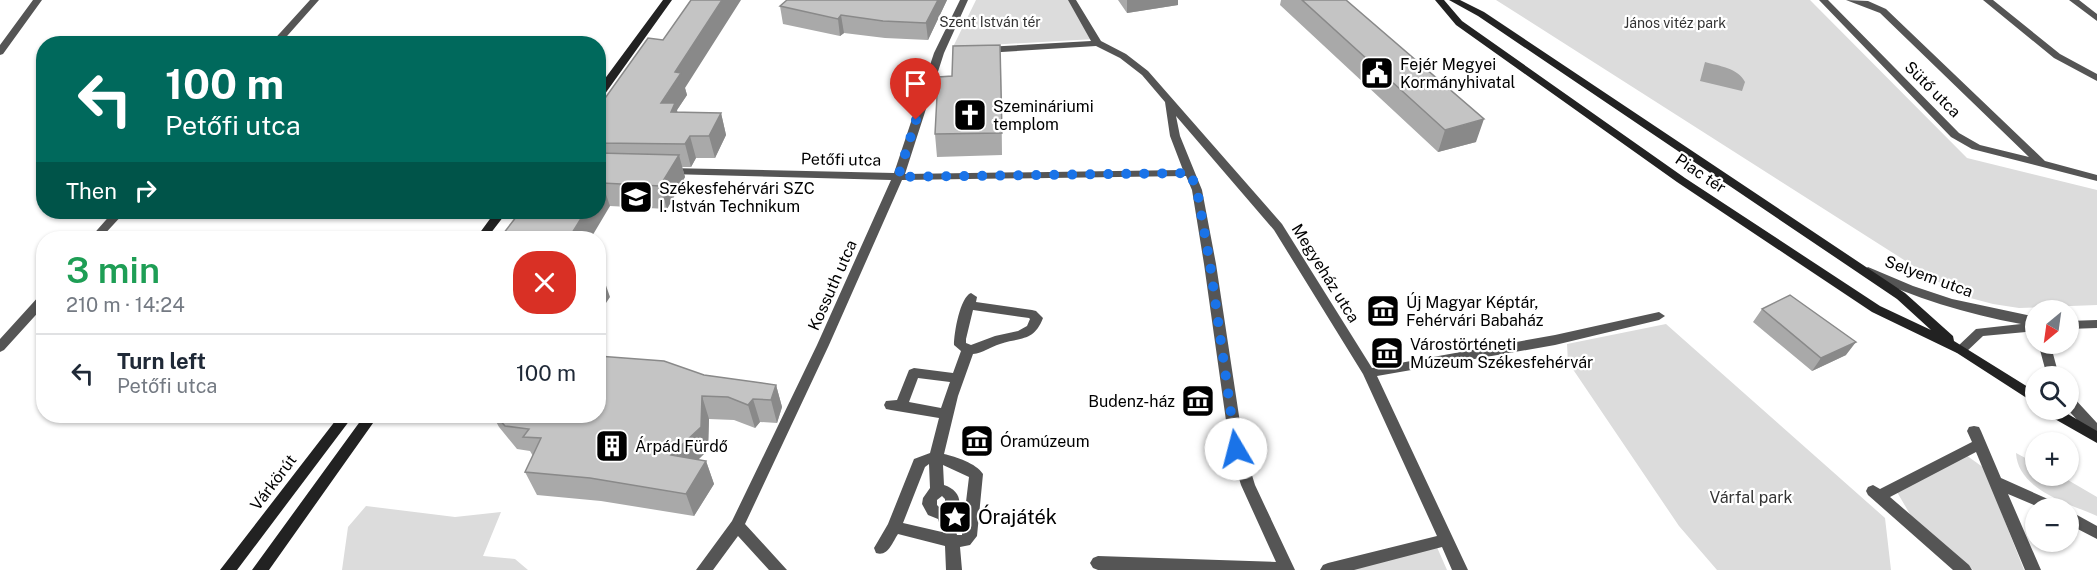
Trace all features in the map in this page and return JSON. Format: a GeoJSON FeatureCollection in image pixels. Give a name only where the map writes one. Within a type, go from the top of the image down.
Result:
{"type":"FeatureCollection","features":[{"type":"Feature","properties":{"kind":"main road"},"geometry":{"type":"LineString","coordinates":[[606,85],[668,0]]}},
{"type":"Feature","properties":{"kind":"main road","name":"Piac tér"},"geometry":{"type":"LineString","coordinates":[[1439,0],[1459,23],[1681,180],[1876,309],[1961,350],[2025,392]]}},
{"type":"Feature","properties":{"kind":"main road","name":"Piac tér"},"geometry":{"type":"LineString","coordinates":[[1453,0],[1481,14],[1901,296],[1961,350]]}},
{"type":"Feature","properties":{"kind":"main road"},"geometry":{"type":"LineString","coordinates":[[486,231],[496,219]]}},
{"type":"Feature","properties":{"kind":"main road"},"geometry":{"type":"LineString","coordinates":[[2067,420],[2097,438]]}},
{"type":"Feature","properties":{"kind":"main road","name":"Várkörút"},"geometry":{"type":"LineString","coordinates":[[228,570],[341,423]]}},
{"type":"Feature","properties":{"kind":"main road"},"geometry":{"type":"LineString","coordinates":[[260,570],[366,423]]}},
{"type":"Feature","properties":{"kind":"street"},"geometry":{"type":"LineString","coordinates":[[0,52],[38,0]]}},
{"type":"Feature","properties":{"kind":"street"},"geometry":{"type":"LineString","coordinates":[[281,36],[315,0]]}},
{"type":"Feature","properties":{"kind":"street"},"geometry":{"type":"LineString","coordinates":[[939,53],[964,0]]}},
{"type":"Feature","properties":{"kind":"street"},"geometry":{"type":"LineString","coordinates":[[974,51],[1097,43],[1072,0]]}},
{"type":"Feature","properties":{"kind":"street","name":"Sütő utca"},"geometry":{"type":"LineString","coordinates":[[1823,0],[1955,135],[1976,147],[2097,178]]}},
{"type":"Feature","properties":{"kind":"street","name":"Sütő utca"},"geometry":{"type":"LineString","coordinates":[[1850,0],[1868,4],[1883,11],[2042,164]]}},
{"type":"Feature","properties":{"kind":"street"},"geometry":{"type":"LineString","coordinates":[[1987,0],[2037,41],[2076,68],[2097,78]]}},
{"type":"Feature","properties":{"kind":"street"},"geometry":{"type":"LineString","coordinates":[[2073,0],[2097,18]]}},
{"type":"Feature","properties":{"kind":"street","name":"Megyeház utca"},"geometry":{"type":"LineString","coordinates":[[1097,43],[1123,56],[1145,73],[1278,227],[1369,373],[1460,570]]}},
{"type":"Feature","properties":{"kind":"street"},"geometry":{"type":"LineString","coordinates":[[939,53],[951,52]]}},
{"type":"Feature","properties":{"kind":"street","name":"Kossuth utca"},"geometry":{"type":"LineString","coordinates":[[704,570],[737,525],[823,345],[898,177],[939,53]]}},
{"type":"Feature","properties":{"kind":"street"},"geometry":{"type":"LineString","coordinates":[[1098,563],[1286,569],[1248,485],[1236,449],[1210,264],[1197,190],[1175,135],[1169,102]]}},
{"type":"Feature","properties":{"kind":"street","name":"Petőfi utca"},"geometry":{"type":"LineString","coordinates":[[658,171],[898,177],[1190,173]]}},
{"type":"Feature","properties":{"kind":"street"},"geometry":{"type":"LineString","coordinates":[[102,231],[113,219]]}},
{"type":"Feature","properties":{"kind":"street","name":"Selyem utca"},"geometry":{"type":"LineString","coordinates":[[1848,261],[1901,287],[1937,301],[2025,320]]}},
{"type":"Feature","properties":{"kind":"street"},"geometry":{"type":"LineString","coordinates":[[970,301],[1022,310],[1037,318],[1035,327],[1029,332],[996,340],[980,350],[968,350],[960,345],[959,336],[970,301]]}},
{"type":"Feature","properties":{"kind":"street"},"geometry":{"type":"LineString","coordinates":[[0,347],[36,307]]}},
{"type":"Feature","properties":{"kind":"street"},"geometry":{"type":"LineString","coordinates":[[1369,373],[1555,340],[1659,316]]}},
{"type":"Feature","properties":{"kind":"street"},"geometry":{"type":"LineString","coordinates":[[2079,325],[2097,324]]}},
{"type":"Feature","properties":{"kind":"street"},"geometry":{"type":"LineString","coordinates":[[1961,350],[1980,332],[2025,328]]}},
{"type":"Feature","properties":{"kind":"street"},"geometry":{"type":"LineString","coordinates":[[954,570],[952,541],[943,512],[935,512],[928,503],[930,496],[937,492],[936,458],[946,414],[968,350]]}},
{"type":"Feature","properties":{"kind":"street"},"geometry":{"type":"LineString","coordinates":[[946,414],[896,405],[914,373],[958,378]]}},
{"type":"Feature","properties":{"kind":"street"},"geometry":{"type":"LineString","coordinates":[[2079,413],[2097,432]]}},
{"type":"Feature","properties":{"kind":"street"},"geometry":{"type":"LineString","coordinates":[[1964,570],[1876,493],[1977,437],[2034,570]]}},
{"type":"Feature","properties":{"kind":"street"},"geometry":{"type":"LineString","coordinates":[[880,548],[894,527],[919,463],[924,458],[936,458],[976,474],[970,536],[965,541],[952,541],[894,527]]}},
{"type":"Feature","properties":{"kind":"street"},"geometry":{"type":"LineString","coordinates":[[1996,482],[2032,498]]}},
{"type":"Feature","properties":{"kind":"street"},"geometry":{"type":"LineString","coordinates":[[2079,522],[2097,532]]}},
{"type":"Feature","properties":{"kind":"street"},"geometry":{"type":"LineString","coordinates":[[737,525],[779,570]]}},
{"type":"Feature","properties":{"kind":"street"},"geometry":{"type":"LineString","coordinates":[[1328,570],[1446,540]]}},
{"type":"Feature","properties":{"kind":"green space","name":"Szent István tér"},"geometry":{"type":"Polygon","coordinates":[[[976,0],[1072,0],[1095,39],[953,47],[976,0]]]}},
{"type":"Feature","properties":{"kind":"green space","name":"János vitéz park"},"geometry":{"type":"Polygon","coordinates":[[[1496,0],[1810,0],[1967,158],[2097,190],[2097,305],[2079,306],[2079,300],[2025,300],[2025,308],[2019,308],[1959,295],[1496,0]]]}},
{"type":"Feature","properties":{"kind":"green space","name":"Várfal park"},"geometry":{"type":"Polygon","coordinates":[[[1666,324],[1885,518],[1891,570],[1717,570],[1679,526],[1568,362],[1567,344],[1666,324]]]}},
{"type":"Feature","properties":{"kind":"green space"},"geometry":{"type":"Polygon","coordinates":[[[2016,453],[2025,458],[2025,477],[2016,453]]]}},
{"type":"Feature","properties":{"kind":"green space"},"geometry":{"type":"Polygon","coordinates":[[[1966,455],[1984,468],[2024,570],[1973,570],[1911,516],[1897,492],[1966,455]]]}},
{"type":"Feature","properties":{"kind":"green space"},"geometry":{"type":"Polygon","coordinates":[[[2035,486],[2078,486],[2097,497],[2097,516],[2079,508],[2079,498],[2055,498],[2035,486]]]}},
{"type":"Feature","properties":{"kind":"green space"},"geometry":{"type":"Polygon","coordinates":[[[366,506],[455,517],[501,512],[483,556],[515,559],[528,570],[342,570],[348,527],[366,506]]]}},
{"type":"Feature","properties":{"kind":"green space"},"geometry":{"type":"Polygon","coordinates":[[[1436,545],[1447,570],[1340,570],[1436,545]]]}},
{"type":"Feature","properties":{"kind":"shaded area"},"geometry":{"type":"Polygon","coordinates":[[[1705,62],[1728,68],[1742,77],[1745,82],[1742,91],[1700,81],[1705,62]]]}},
{"type":"Feature","properties":{"kind":"building"},"geometry":{"type":"Polygon","coordinates":[[[691,0],[722,0],[675,72],[681,73],[661,103],[675,103],[671,112],[721,113],[709,136],[690,136],[685,144],[606,143],[606,97],[648,38],[663,40],[691,0]]]}},
{"type":"Feature","properties":{"kind":"building"},"geometry":{"type":"Polygon","coordinates":[[[787,0],[938,0],[926,23],[883,21],[841,15],[838,19],[780,6],[787,0]]]}},
{"type":"Feature","properties":{"kind":"building"},"geometry":{"type":"Polygon","coordinates":[[[1302,0],[1346,0],[1484,119],[1445,130],[1302,0]]]}},
{"type":"Feature","properties":{"kind":"building","name":"Szemináriumi templom"},"geometry":{"type":"Polygon","coordinates":[[[1000,45],[1002,133],[935,134],[938,77],[952,76],[953,46],[1000,45]]]}},
{"type":"Feature","properties":{"kind":"building"},"geometry":{"type":"Polygon","coordinates":[[[606,153],[679,155],[660,186],[606,183],[606,153]]]}},
{"type":"Feature","properties":{"kind":"building"},"geometry":{"type":"Polygon","coordinates":[[[515,219],[581,219],[573,231],[505,231],[515,219]]]}},
{"type":"Feature","properties":{"kind":"building"},"geometry":{"type":"Polygon","coordinates":[[[1790,295],[1856,342],[1821,358],[1762,309],[1790,295]]]}},
{"type":"Feature","properties":{"kind":"building","name":"Árpád Fürdő"},"geometry":{"type":"Polygon","coordinates":[[[606,357],[664,361],[704,375],[776,385],[771,400],[753,399],[748,405],[728,397],[702,396],[701,427],[671,455],[706,461],[686,494],[590,478],[525,472],[541,438],[523,437],[529,429],[505,426],[502,423],[606,423],[606,357]]]}},
{"type":"Feature","properties":{"kind":"place","name":"Fejér Megyei Kormányhivatal"},"geometry":{"type":"Point","coordinates":[1377,73]}},
{"type":"Feature","properties":{"kind":"place","name":"Szemináriumi templom"},"geometry":{"type":"Point","coordinates":[970,115]}},
{"type":"Feature","properties":{"kind":"place","name":"Székesfehérvári SZC I. István Technikum"},"geometry":{"type":"Point","coordinates":[636,197]}},
{"type":"Feature","properties":{"kind":"place","name":"Új Magyar Képtár, Fehérvári Babaház"},"geometry":{"type":"Point","coordinates":[1383,311]}},
{"type":"Feature","properties":{"kind":"place","name":"Várostörténeti Múzeum Székesfehérvár"},"geometry":{"type":"Point","coordinates":[1387,353]}},
{"type":"Feature","properties":{"kind":"place","name":"Budenz-ház"},"geometry":{"type":"Point","coordinates":[1198,401]}},
{"type":"Feature","properties":{"kind":"place","name":"Óramúzeum"},"geometry":{"type":"Point","coordinates":[977,441]}},
{"type":"Feature","properties":{"kind":"place","name":"Árpád Fürdő"},"geometry":{"type":"Point","coordinates":[612,446]}},
{"type":"Feature","properties":{"kind":"place","name":"Órajáték"},"geometry":{"type":"Point","coordinates":[955,517]}},
{"type":"Feature","properties":{"kind":"route"},"geometry":{"type":"LineString","coordinates":[[916,120],[898,177],[1190,173],[1197,190],[1210,264],[1236,449]]}}]}
